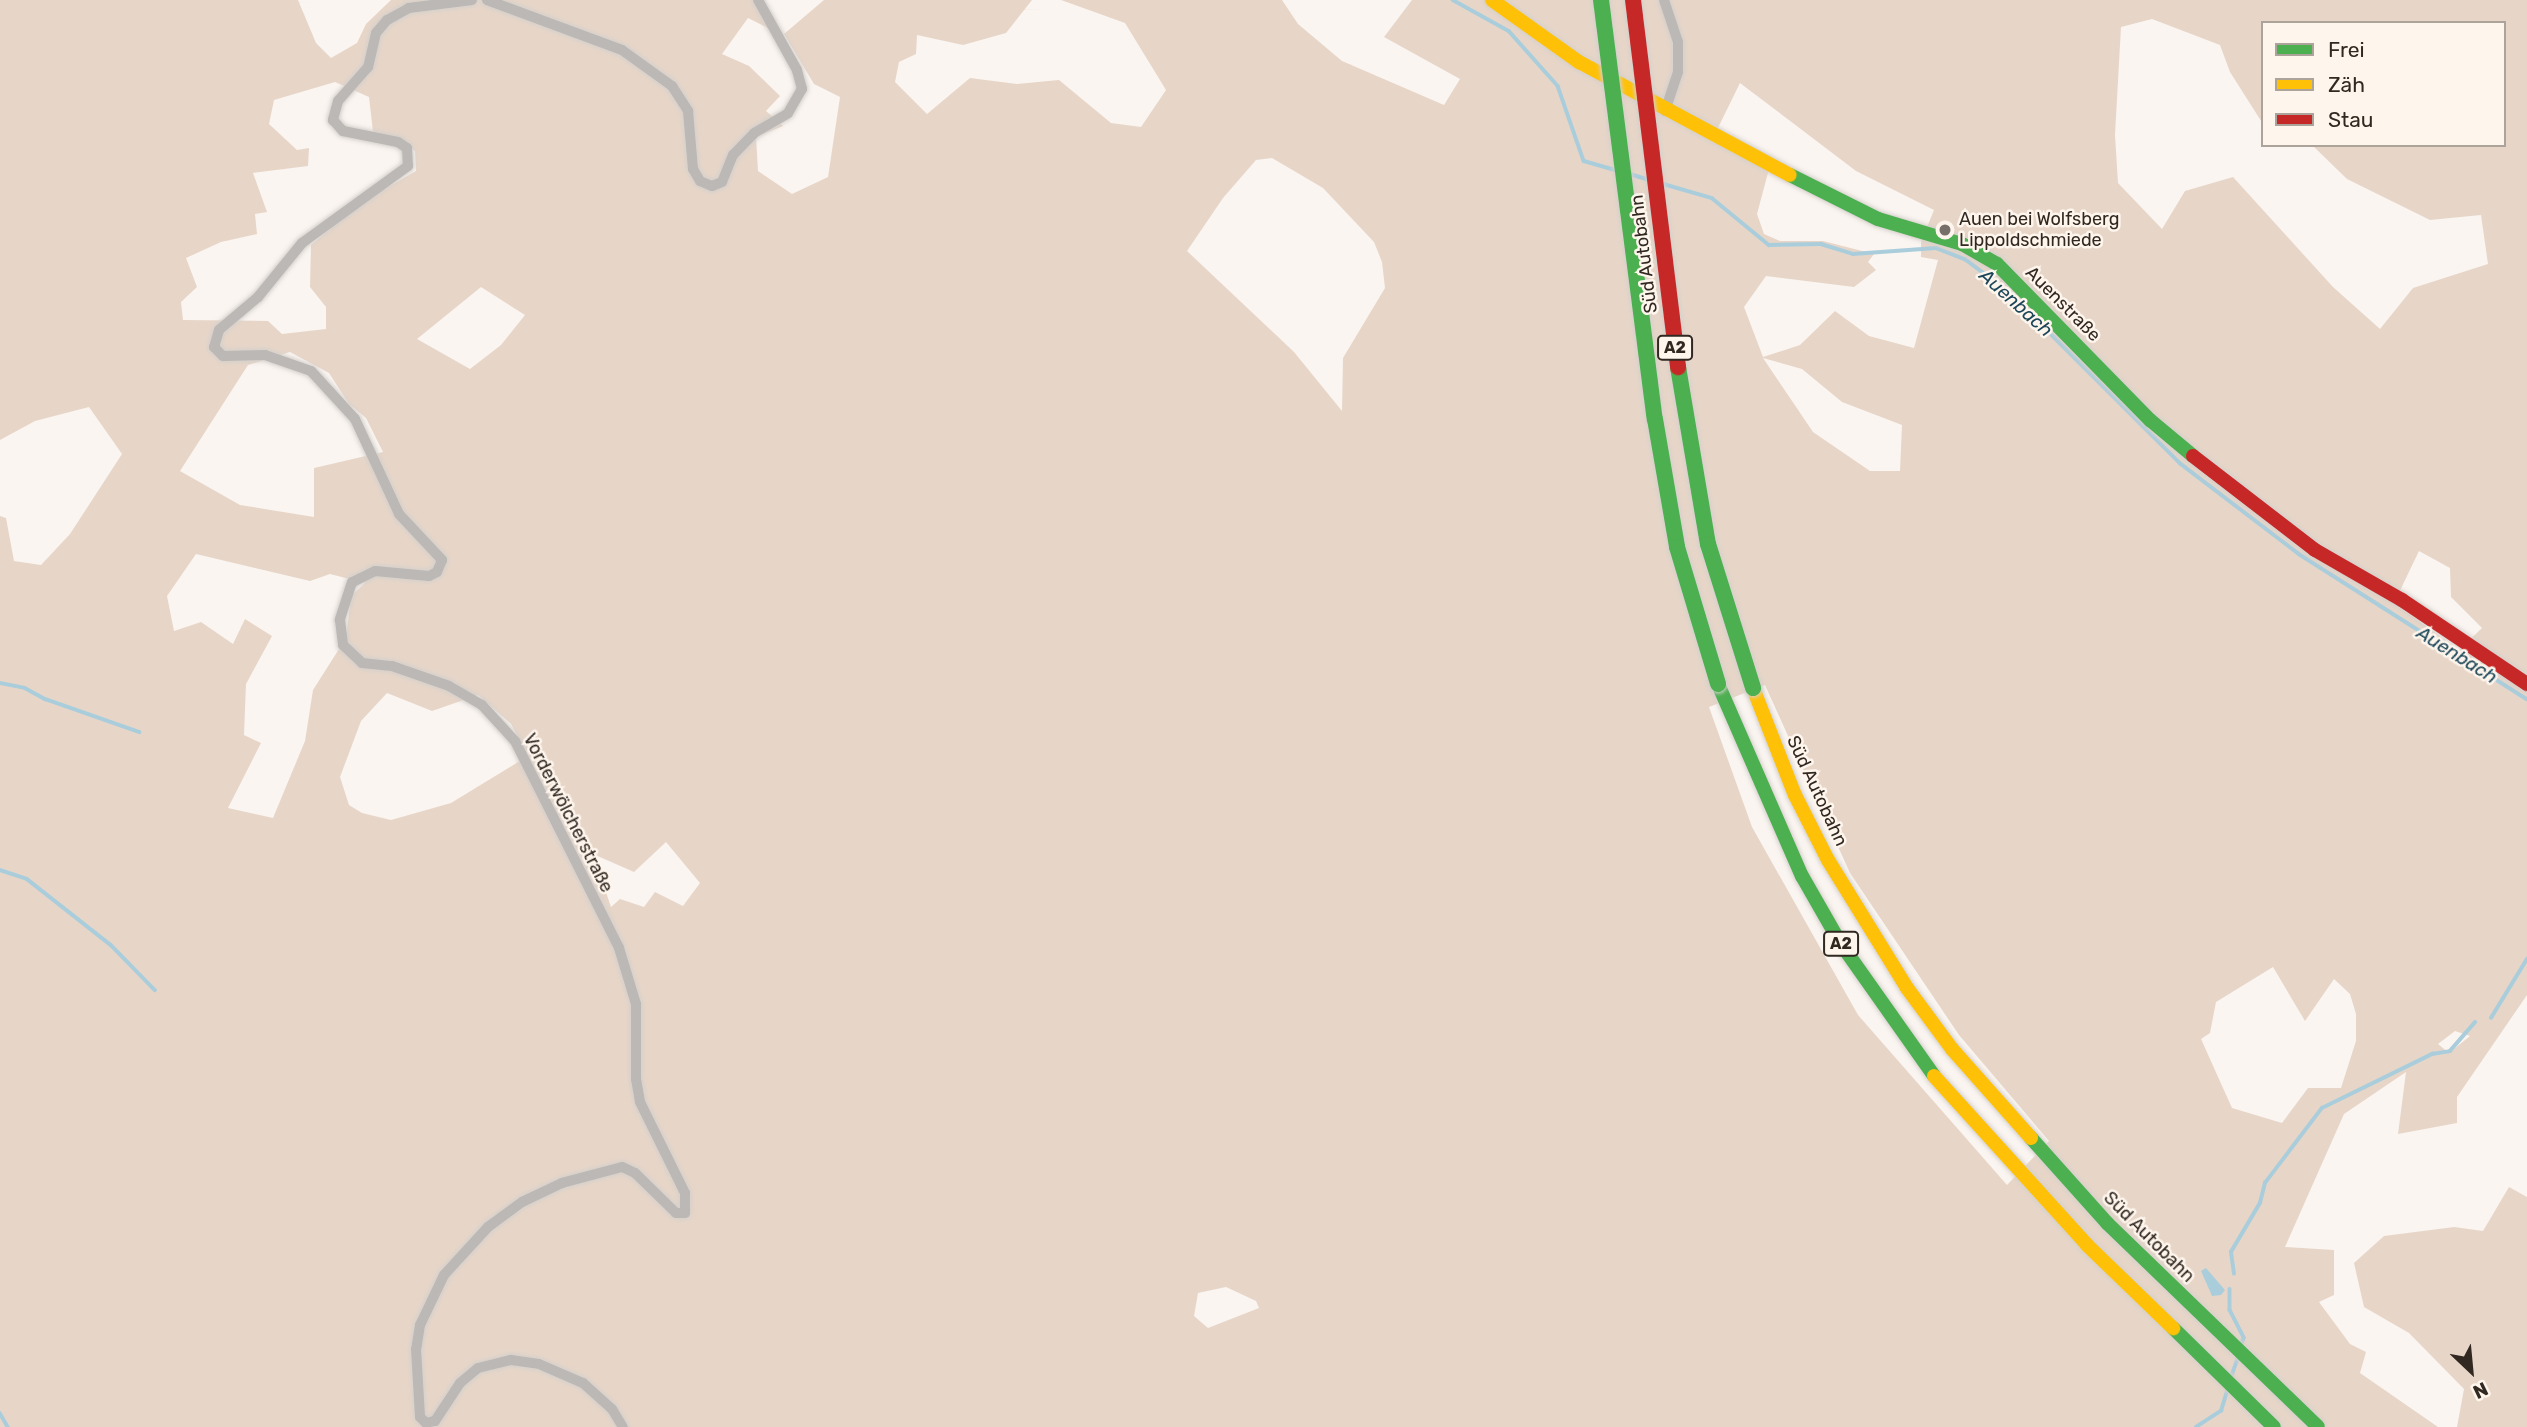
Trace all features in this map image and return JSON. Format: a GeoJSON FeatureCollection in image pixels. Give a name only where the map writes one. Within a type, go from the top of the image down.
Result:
{"type":"FeatureCollection","features":[{"type":"Feature","properties":{"kind":"main road","name":"Auenstraße"},"geometry":{"type":"LineString","coordinates":[[1492,0],[1579,62],[1665,111],[1878,219],[1962,244],[1997,264],[2150,420],[2207,468],[2315,550],[2402,600],[2527,684]]}},
{"type":"Feature","properties":{"kind":"main road","name":"Süd Autobahn"},"geometry":{"type":"LineString","coordinates":[[1601,0],[1655,419],[1677,547],[1718,684],[1767,804],[1841,944],[1929,1071],[2017,1173],[2269,1422]]}},
{"type":"Feature","properties":{"kind":"main road","name":"Süd Autobahn"},"geometry":{"type":"LineString","coordinates":[[1633,0],[1685,425],[1708,544],[1753,688],[1795,795],[1865,924],[1952,1049],[2038,1151],[2318,1427]]}},
{"type":"Feature","properties":{"kind":"street","name":"Vorderwölcherstraße"},"geometry":{"type":"LineString","coordinates":[[472,0],[409,8],[387,20],[376,33],[368,67],[338,101],[332,120],[343,131],[398,142],[407,148],[408,166],[302,243],[258,298],[219,330],[214,347],[223,356],[265,355],[311,371],[355,419],[399,514],[442,560],[437,572],[429,576],[375,571],[352,582],[340,620],[343,645],[362,663],[391,666],[449,686],[482,705],[515,741],[619,948],[636,1004],[636,1079],[640,1102],[685,1193],[685,1213],[676,1213],[635,1173],[622,1167],[562,1183],[522,1202],[488,1227],[444,1275],[420,1325],[416,1349],[420,1417],[426,1423],[435,1421],[460,1383],[478,1368],[511,1360],[539,1364],[583,1383],[612,1409],[623,1427]]}},
{"type":"Feature","properties":{"kind":"street"},"geometry":{"type":"LineString","coordinates":[[487,0],[622,50],[672,86],[688,111],[693,169],[700,181],[712,186],[722,182],[733,155],[754,133],[788,113],[802,89],[797,70],[758,0]]}},
{"type":"Feature","properties":{"kind":"street"},"geometry":{"type":"LineString","coordinates":[[1664,0],[1678,42],[1678,72],[1665,111]]}},
{"type":"Feature","properties":{"kind":"shaded area"},"geometry":{"type":"Polygon","coordinates":[[[0,0],[298,0],[316,43],[331,58],[357,43],[366,24],[391,0],[756,0],[778,33],[748,18],[722,54],[749,66],[780,96],[766,111],[783,126],[756,137],[758,171],[792,194],[828,177],[840,97],[814,84],[784,34],[824,0],[1032,0],[1006,33],[963,45],[917,35],[916,54],[899,62],[895,82],[927,114],[970,78],[1017,84],[1059,80],[1111,123],[1141,127],[1166,90],[1125,23],[1061,0],[1282,0],[1298,24],[1342,61],[1444,105],[1460,79],[1384,37],[1412,0],[2527,0],[2527,995],[2457,1097],[2457,1123],[2398,1134],[2406,1072],[2344,1114],[2285,1247],[2334,1250],[2334,1295],[2319,1302],[2350,1344],[2366,1352],[2360,1373],[2438,1427],[0,1427],[0,516],[6,518],[14,561],[41,565],[70,534],[122,454],[89,407],[35,421],[0,440],[0,0]],[[2152,19],[2121,27],[2115,135],[2118,183],[2162,229],[2185,191],[2233,177],[2333,287],[2380,329],[2413,288],[2488,264],[2481,215],[2430,220],[2347,179],[2314,147],[2506,147],[2506,21],[2261,21],[2261,121],[2230,72],[2220,45],[2152,19]],[[335,82],[274,100],[269,124],[297,150],[309,148],[308,166],[253,173],[267,212],[255,214],[257,234],[221,242],[186,258],[197,287],[181,302],[183,320],[268,321],[282,334],[326,329],[326,307],[310,287],[311,245],[362,202],[416,171],[415,151],[399,139],[373,132],[369,97],[335,82]],[[1740,83],[1712,140],[1769,169],[1757,214],[1764,234],[1780,241],[1823,241],[1874,254],[1868,262],[1876,270],[1854,287],[1766,276],[1744,307],[1763,357],[1800,345],[1835,311],[1869,336],[1914,348],[1938,260],[1921,257],[1921,242],[1934,210],[1856,171],[1740,83]],[[1272,158],[1256,160],[1223,198],[1187,251],[1294,352],[1342,411],[1343,358],[1385,288],[1382,262],[1374,242],[1323,188],[1272,158]],[[481,287],[417,339],[470,369],[501,345],[525,315],[481,287]],[[290,352],[248,365],[180,471],[240,505],[314,517],[314,468],[383,452],[366,418],[349,404],[329,373],[290,352]],[[1763,358],[1813,432],[1870,471],[1900,471],[1902,425],[1842,402],[1802,369],[1763,358]],[[2419,551],[2394,603],[2459,650],[2482,628],[2451,597],[2450,568],[2419,551]],[[196,554],[167,596],[174,631],[201,622],[233,644],[245,619],[272,636],[246,684],[244,735],[261,743],[228,808],[273,818],[305,741],[313,690],[346,638],[351,596],[365,583],[330,574],[310,581],[196,554]],[[1765,685],[1709,707],[1752,827],[1858,1015],[2007,1185],[2049,1141],[1959,1035],[1850,873],[1765,685]],[[387,693],[361,721],[340,777],[349,805],[362,813],[391,820],[451,803],[528,756],[511,724],[478,695],[432,711],[387,693]],[[666,842],[634,872],[593,854],[611,907],[620,899],[644,907],[655,892],[683,906],[700,883],[666,842]],[[2273,967],[2216,1002],[2210,1033],[2201,1039],[2232,1108],[2282,1123],[2308,1088],[2341,1088],[2356,1041],[2356,1014],[2350,994],[2334,979],[2305,1021],[2273,967]],[[2455,1031],[2438,1044],[2449,1053],[2470,1036],[2455,1031]],[[1226,1287],[1198,1293],[1194,1316],[1208,1328],[1259,1308],[1256,1301],[1226,1287]]]}},
{"type":"Feature","properties":{"kind":"shaded area"},"geometry":{"type":"Polygon","coordinates":[[[2509,1187],[2527,1197],[2527,1427],[2457,1427],[2464,1389],[2409,1333],[2364,1307],[2354,1263],[2384,1236],[2454,1227],[2483,1231],[2509,1187]]]}},
{"type":"Feature","properties":{"kind":"water"},"geometry":{"type":"Polygon","coordinates":[[[2206,1268],[2225,1290],[2221,1295],[2212,1296],[2201,1271],[2206,1268]]]}},
{"type":"Feature","properties":{"kind":"waterway","name":"Auenbach"},"geometry":{"type":"LineString","coordinates":[[1453,0],[1509,31],[1558,86],[1584,161],[1616,170]]}},
{"type":"Feature","properties":{"kind":"waterway","name":"Auenbach"},"geometry":{"type":"LineString","coordinates":[[1630,174],[1650,180]]}},
{"type":"Feature","properties":{"kind":"waterway","name":"Auenbach"},"geometry":{"type":"LineString","coordinates":[[1660,183],[1712,198],[1769,245],[1821,244],[1853,254],[1936,248],[1965,259],[2009,292],[2181,464],[2299,554],[2527,699]]}},
{"type":"Feature","properties":{"kind":"waterway"},"geometry":{"type":"LineString","coordinates":[[0,683],[25,688],[45,699],[139,732]]}},
{"type":"Feature","properties":{"kind":"waterway"},"geometry":{"type":"LineString","coordinates":[[0,870],[27,879],[111,945],[155,990]]}},
{"type":"Feature","properties":{"kind":"waterway"},"geometry":{"type":"LineString","coordinates":[[2491,1018],[2527,959]]}},
{"type":"Feature","properties":{"kind":"waterway"},"geometry":{"type":"LineString","coordinates":[[2234,1274],[2231,1252],[2260,1203],[2265,1183],[2322,1108],[2432,1054],[2450,1051],[2475,1022]]}},
{"type":"Feature","properties":{"kind":"waterway"},"geometry":{"type":"LineString","coordinates":[[2230,1289],[2230,1310],[2244,1338],[2242,1344]]}},
{"type":"Feature","properties":{"kind":"waterway"},"geometry":{"type":"LineString","coordinates":[[2231,1377],[2238,1358]]}},
{"type":"Feature","properties":{"kind":"waterway"},"geometry":{"type":"LineString","coordinates":[[2196,1427],[2221,1411],[2227,1391]]}},
{"type":"Feature","properties":{"kind":"waterway"},"geometry":{"type":"LineString","coordinates":[[0,1413],[8,1427]]}},
{"type":"Feature","properties":{"kind":"traffic: fast"},"geometry":{"type":"LineString","coordinates":[[1601,0],[1655,419],[1677,547],[1718,684]]}},
{"type":"Feature","properties":{"kind":"traffic: fast"},"geometry":{"type":"LineString","coordinates":[[1790,175],[1878,219],[1962,244],[1997,264],[2150,420],[2193,456]]}},
{"type":"Feature","properties":{"kind":"traffic: fast"},"geometry":{"type":"LineString","coordinates":[[1678,367],[1708,544],[1753,688]]}},
{"type":"Feature","properties":{"kind":"traffic: fast"},"geometry":{"type":"LineString","coordinates":[[1718,684],[1802,876],[1841,944],[1934,1076]]}},
{"type":"Feature","properties":{"kind":"traffic: fast"},"geometry":{"type":"LineString","coordinates":[[2031,1138],[2107,1223],[2318,1427]]}},
{"type":"Feature","properties":{"kind":"traffic: fast"},"geometry":{"type":"LineString","coordinates":[[2173,1328],[2274,1427]]}},
{"type":"Feature","properties":{"kind":"traffic: slow"},"geometry":{"type":"LineString","coordinates":[[1492,0],[1579,62],[1790,175]]}},
{"type":"Feature","properties":{"kind":"traffic: slow"},"geometry":{"type":"LineString","coordinates":[[1753,688],[1795,795],[1828,860],[1907,988],[1952,1049],[2031,1138]]}},
{"type":"Feature","properties":{"kind":"traffic: slow"},"geometry":{"type":"LineString","coordinates":[[1934,1076],[2087,1245],[2173,1328]]}},
{"type":"Feature","properties":{"kind":"traffic: jam"},"geometry":{"type":"LineString","coordinates":[[1633,0],[1678,367]]}},
{"type":"Feature","properties":{"kind":"traffic: jam"},"geometry":{"type":"LineString","coordinates":[[2193,456],[2315,550],[2402,600],[2527,684]]}},
{"type":"Feature","properties":{"kind":"place","name":"Auen bei Wolfsberg Lippoldschmiede"},"geometry":{"type":"Point","coordinates":[1945,230]}}]}
